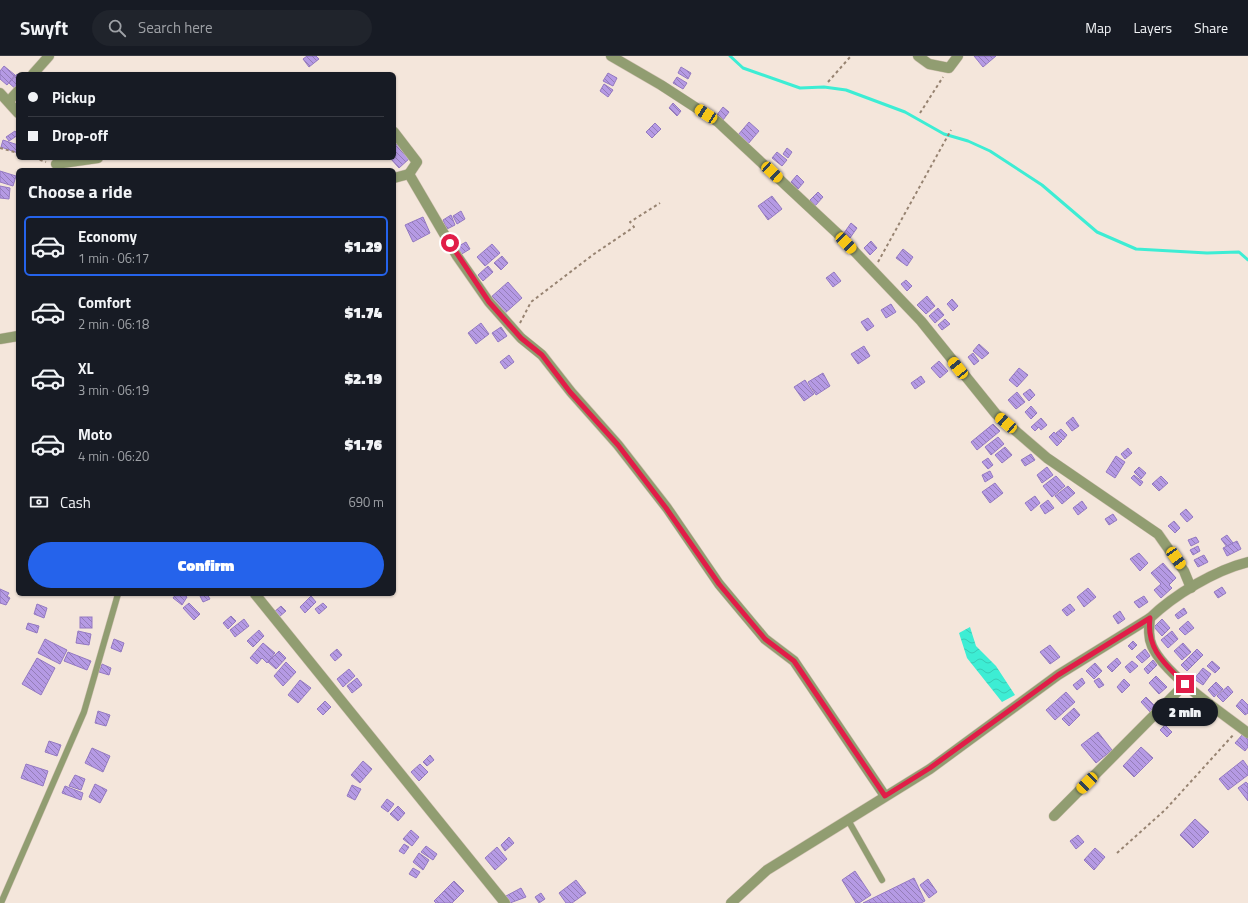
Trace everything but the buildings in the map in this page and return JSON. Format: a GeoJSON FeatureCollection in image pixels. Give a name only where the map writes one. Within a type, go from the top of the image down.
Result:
{"type":"FeatureCollection","features":[{"type":"Feature","properties":{"kind":"street"},"geometry":{"type":"LineString","coordinates":[[35,72],[49,56]]}},
{"type":"Feature","properties":{"kind":"street"},"geometry":{"type":"LineString","coordinates":[[611,56],[661,85],[718,122],[837,233],[921,321],[996,414],[1047,458],[1158,534],[1184,571],[1191,588]]}},
{"type":"Feature","properties":{"kind":"street"},"geometry":{"type":"LineString","coordinates":[[918,56],[929,64],[949,68],[958,56]]}},
{"type":"Feature","properties":{"kind":"street"},"geometry":{"type":"LineString","coordinates":[[0,93],[16,110]]}},
{"type":"Feature","properties":{"kind":"street"},"geometry":{"type":"LineString","coordinates":[[9,101],[16,93]]}},
{"type":"Feature","properties":{"kind":"street"},"geometry":{"type":"LineString","coordinates":[[396,135],[417,162],[409,174],[396,177]]}},
{"type":"Feature","properties":{"kind":"street"},"geometry":{"type":"LineString","coordinates":[[56,164],[84,160]]}},
{"type":"Feature","properties":{"kind":"street"},"geometry":{"type":"LineString","coordinates":[[409,174],[461,262],[489,302],[521,338],[542,355],[570,392],[618,445],[666,508],[719,584],[765,639],[794,661],[885,796]]}},
{"type":"Feature","properties":{"kind":"street"},"geometry":{"type":"LineString","coordinates":[[0,339],[16,336]]}},
{"type":"Feature","properties":{"kind":"street"},"geometry":{"type":"LineString","coordinates":[[731,903],[767,870],[930,768],[1058,675],[1150,618],[1160,608],[1191,588],[1229,567],[1248,562]]}},
{"type":"Feature","properties":{"kind":"street"},"geometry":{"type":"LineString","coordinates":[[257,596],[505,903]]}},
{"type":"Feature","properties":{"kind":"street"},"geometry":{"type":"LineString","coordinates":[[1150,618],[1148,632],[1152,646],[1165,664],[1185,684],[1244,730]]}},
{"type":"Feature","properties":{"kind":"street"},"geometry":{"type":"LineString","coordinates":[[1054,816],[1185,684]]}},
{"type":"Feature","properties":{"kind":"lane"},"geometry":{"type":"LineString","coordinates":[[1,903],[84,712],[117,596]]}},
{"type":"Feature","properties":{"kind":"lane"},"geometry":{"type":"LineString","coordinates":[[848,820],[882,880]]}},
{"type":"Feature","properties":{"kind":"path"},"geometry":{"type":"LineString","coordinates":[[828,82],[851,56]]}},
{"type":"Feature","properties":{"kind":"path"},"geometry":{"type":"LineString","coordinates":[[920,113],[949,68]]}},
{"type":"Feature","properties":{"kind":"path"},"geometry":{"type":"LineString","coordinates":[[873,272],[951,130]]}},
{"type":"Feature","properties":{"kind":"path"},"geometry":{"type":"LineString","coordinates":[[0,148],[16,152]]}},
{"type":"Feature","properties":{"kind":"path"},"geometry":{"type":"LineString","coordinates":[[41,160],[56,164]]}},
{"type":"Feature","properties":{"kind":"path"},"geometry":{"type":"LineString","coordinates":[[521,338],[520,323],[531,302],[594,254],[634,226],[630,222],[660,203]]}},
{"type":"Feature","properties":{"kind":"path"},"geometry":{"type":"LineString","coordinates":[[1117,853],[1166,809],[1244,730]]}},
{"type":"Feature","properties":{"kind":"water"},"geometry":{"type":"Polygon","coordinates":[[[970,627],[976,646],[996,666],[1015,695],[1002,702],[967,658],[959,633],[970,627]]]}},
{"type":"Feature","properties":{"kind":"waterway"},"geometry":{"type":"LineString","coordinates":[[730,56],[743,68],[800,88],[824,87],[846,90],[905,112],[944,134],[968,141],[990,151],[1042,185],[1097,232],[1136,249],[1207,253],[1239,252],[1248,260]]}},
{"type":"Feature","properties":{"kind":"route"},"geometry":{"type":"LineString","coordinates":[[450,243],[457,256],[489,302],[512,329],[542,355],[570,392],[618,445],[666,508],[719,584],[765,639],[794,661],[885,796],[930,768],[1058,675],[1150,618],[1148,632],[1152,646],[1165,664],[1185,684]]}}]}
